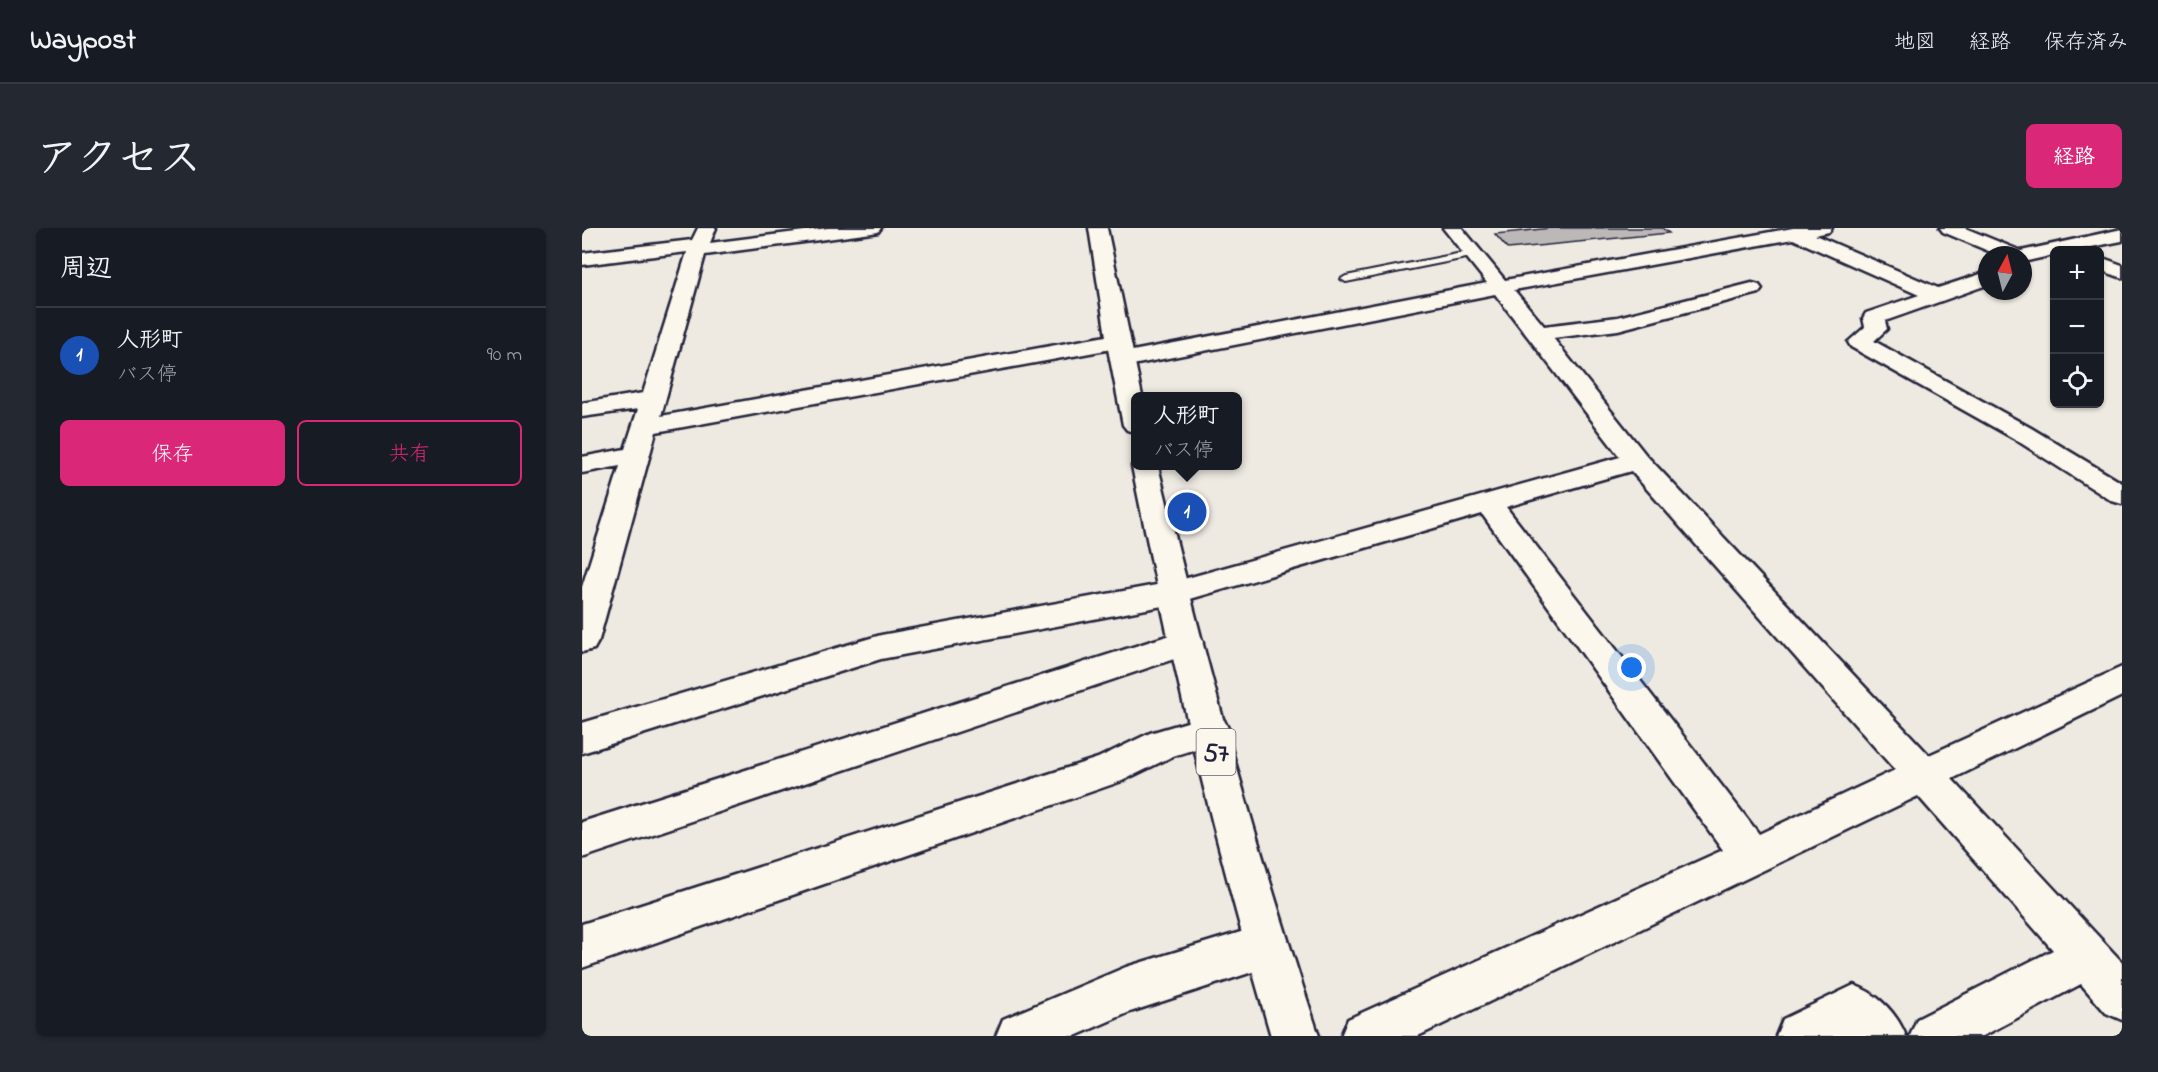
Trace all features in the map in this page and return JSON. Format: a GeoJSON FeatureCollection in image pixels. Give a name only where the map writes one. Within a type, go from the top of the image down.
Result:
{"type":"FeatureCollection","features":[{"type":"Feature","properties":{"kind":"street"},"geometry":{"type":"LineString","coordinates":[[582,259],[701,241],[872,228]]}},
{"type":"Feature","properties":{"kind":"street"},"geometry":{"type":"LineString","coordinates":[[1098,228],[1131,402]]}},
{"type":"Feature","properties":{"kind":"street"},"geometry":{"type":"LineString","coordinates":[[1452,228],[1538,333],[1637,461],[2122,997]]}},
{"type":"Feature","properties":{"kind":"street"},"geometry":{"type":"LineString","coordinates":[[645,426],[1498,287],[1782,232],[1823,228]]}},
{"type":"Feature","properties":{"kind":"street"},"geometry":{"type":"LineString","coordinates":[[1949,228],[1993,246]]}},
{"type":"Feature","properties":{"kind":"street"},"geometry":{"type":"LineString","coordinates":[[1782,232],[1938,296]]}},
{"type":"Feature","properties":{"kind":"street"},"geometry":{"type":"LineString","coordinates":[[2076,246],[2122,235]]}},
{"type":"Feature","properties":{"kind":"street"},"geometry":{"type":"LineString","coordinates":[[582,640],[701,241]]}},
{"type":"Feature","properties":{"kind":"street"},"geometry":{"type":"LineString","coordinates":[[2032,254],[2050,251]]}},
{"type":"Feature","properties":{"kind":"street"},"geometry":{"type":"LineString","coordinates":[[2104,265],[2122,272]]}},
{"type":"Feature","properties":{"kind":"street"},"geometry":{"type":"LineString","coordinates":[[1978,282],[1874,318],[1876,328],[1858,342],[2022,433],[2122,495]]}},
{"type":"Feature","properties":{"kind":"street"},"geometry":{"type":"LineString","coordinates":[[1538,333],[1618,323],[1752,289]]}},
{"type":"Feature","properties":{"kind":"street"},"geometry":{"type":"LineString","coordinates":[[582,410],[654,399]]}},
{"type":"Feature","properties":{"kind":"street"},"geometry":{"type":"LineString","coordinates":[[582,465],[637,455]]}},
{"type":"Feature","properties":{"kind":"street"},"geometry":{"type":"LineString","coordinates":[[582,738],[881,647],[1173,592],[1637,461]]}},
{"type":"Feature","properties":{"kind":"street","name":"57"},"geometry":{"type":"LineString","coordinates":[[1146,470],[1186,642],[1267,946],[1295,1036]]}},
{"type":"Feature","properties":{"kind":"street"},"geometry":{"type":"LineString","coordinates":[[1489,504],[1752,857]]}},
{"type":"Feature","properties":{"kind":"street"},"geometry":{"type":"LineString","coordinates":[[582,840],[1186,642]]}},
{"type":"Feature","properties":{"kind":"street"},"geometry":{"type":"LineString","coordinates":[[1365,1036],[1752,857],[2122,680]]}},
{"type":"Feature","properties":{"kind":"street"},"geometry":{"type":"LineString","coordinates":[[582,946],[1109,771],[1163,744],[1211,730]]}},
{"type":"Feature","properties":{"kind":"street"},"geometry":{"type":"LineString","coordinates":[[1020,1036],[1126,990],[1267,946]]}},
{"type":"Feature","properties":{"kind":"street"},"geometry":{"type":"LineString","coordinates":[[1934,1036],[2087,957]]}},
{"type":"Feature","properties":{"kind":"street"},"geometry":{"type":"LineString","coordinates":[[1800,1036],[1854,1008],[1882,1036]]}},
{"type":"Feature","properties":{"kind":"lane"},"geometry":{"type":"LineString","coordinates":[[1346,279],[1472,254]]}},
{"type":"Feature","properties":{"kind":"building"},"geometry":{"type":"Polygon","coordinates":[[[1551,228],[1662,228],[1669,233],[1508,249],[1495,234],[1551,228]]]}},
{"type":"Feature","properties":{"kind":"place","name":"人形町"},"geometry":{"type":"Point","coordinates":[1187,512]}}]}
